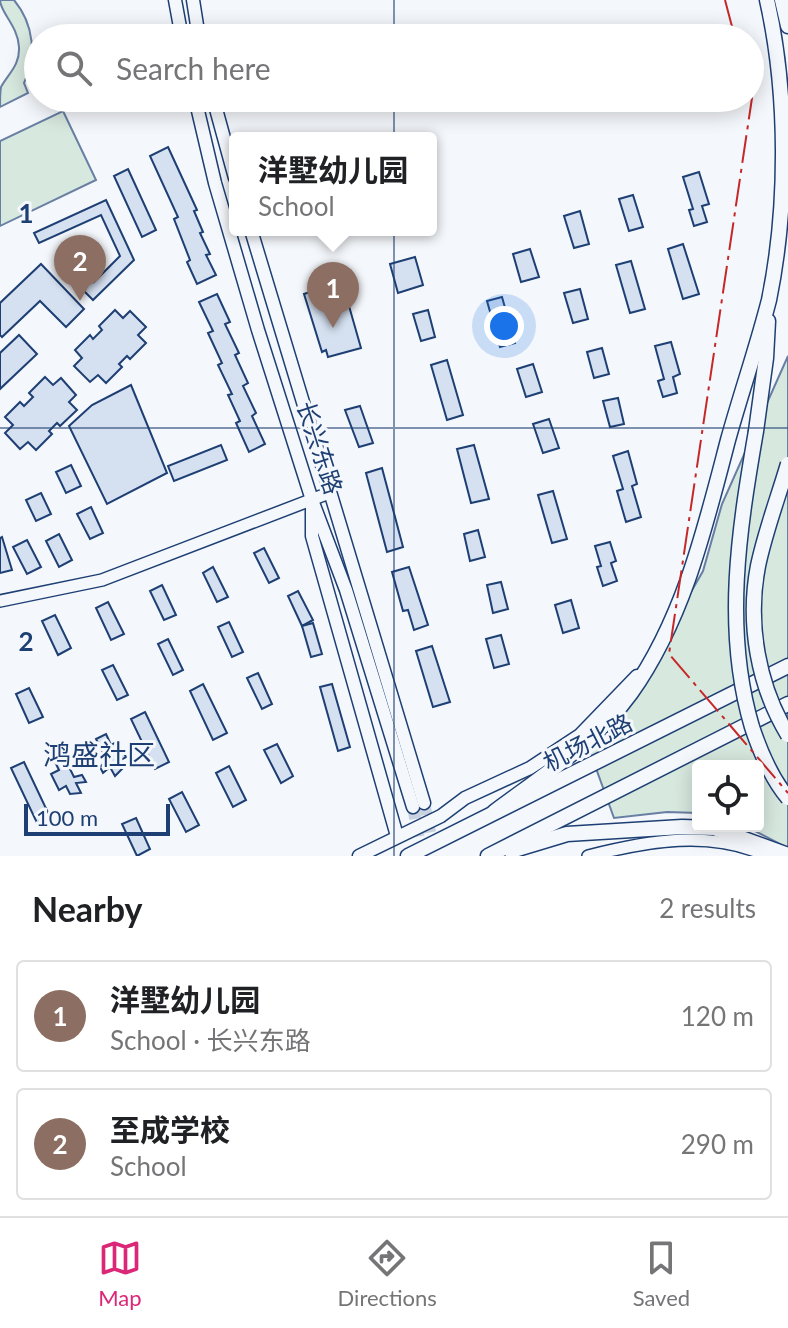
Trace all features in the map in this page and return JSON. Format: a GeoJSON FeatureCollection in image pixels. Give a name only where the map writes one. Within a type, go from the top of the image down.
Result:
{"type":"FeatureCollection","features":[{"type":"Feature","properties":{"kind":"highway"},"geometry":{"type":"LineString","coordinates":[[494,812],[591,739],[630,694],[660,645],[695,567],[769,301],[779,251],[785,154],[784,96],[777,40],[767,0]]}},
{"type":"Feature","properties":{"kind":"highway"},"geometry":{"type":"LineString","coordinates":[[782,0],[788,26]]}},
{"type":"Feature","properties":{"kind":"highway"},"geometry":{"type":"LineString","coordinates":[[769,301],[766,358],[739,533],[735,635],[740,673],[759,748],[788,798]]}},
{"type":"Feature","properties":{"kind":"highway"},"geometry":{"type":"LineString","coordinates":[[788,464],[758,569],[755,621],[757,657],[766,689],[788,735]]}},
{"type":"Feature","properties":{"kind":"highway","name":"机场北路"},"geometry":{"type":"LineString","coordinates":[[408,856],[788,666]]}},
{"type":"Feature","properties":{"kind":"highway"},"geometry":{"type":"LineString","coordinates":[[488,856],[788,704]]}},
{"type":"Feature","properties":{"kind":"highway"},"geometry":{"type":"LineString","coordinates":[[495,856],[567,834],[682,827],[714,828],[788,855]]}},
{"type":"Feature","properties":{"kind":"main road"},"geometry":{"type":"LineString","coordinates":[[175,0],[179,24]]}},
{"type":"Feature","properties":{"kind":"main road"},"geometry":{"type":"LineString","coordinates":[[193,0],[197,24]]}},
{"type":"Feature","properties":{"kind":"main road","name":"长兴东路"},"geometry":{"type":"LineString","coordinates":[[198,112],[229,231]]}},
{"type":"Feature","properties":{"kind":"main road"},"geometry":{"type":"LineString","coordinates":[[217,112],[229,156]]}},
{"type":"Feature","properties":{"kind":"main road","name":"长兴东路"},"geometry":{"type":"LineString","coordinates":[[231,236],[312,500],[419,805],[376,636],[329,493],[253,236]]}},
{"type":"Feature","properties":{"kind":"main road"},"geometry":{"type":"LineString","coordinates":[[312,500],[312,536],[397,836]]}},
{"type":"Feature","properties":{"kind":"main road"},"geometry":{"type":"LineString","coordinates":[[359,856],[441,816],[465,798],[530,768],[580,735],[647,665]]}},
{"type":"Feature","properties":{"kind":"street"},"geometry":{"type":"LineString","coordinates":[[0,601],[102,580],[329,493]]}},
{"type":"Feature","properties":{"kind":"street"},"geometry":{"type":"LineString","coordinates":[[588,856],[668,839],[748,847],[767,856]]}},
{"type":"Feature","properties":{"kind":"shaded area"},"geometry":{"type":"Polygon","coordinates":[[[0,0],[14,0],[27,24],[24,24],[24,95],[0,107],[1,87],[16,64],[19,53],[16,32],[0,0]]]}},
{"type":"Feature","properties":{"kind":"shaded area"},"geometry":{"type":"Polygon","coordinates":[[[63,112],[96,180],[0,226],[0,141],[63,112]]]}},
{"type":"Feature","properties":{"kind":"shaded area"},"geometry":{"type":"Polygon","coordinates":[[[788,356],[788,848],[757,832],[764,832],[764,760],[692,760],[692,813],[667,812],[614,818],[589,749],[623,710],[703,571],[722,504],[788,356]]]}},
{"type":"Feature","properties":{"kind":"building"},"geometry":{"type":"Polygon","coordinates":[[[168,147],[197,210],[194,211],[203,232],[200,233],[210,254],[206,255],[216,275],[197,284],[174,219],[178,217],[150,156],[168,147]]]}},
{"type":"Feature","properties":{"kind":"building"},"geometry":{"type":"Polygon","coordinates":[[[128,169],[156,230],[142,237],[114,176],[128,169]]]}},
{"type":"Feature","properties":{"kind":"building"},"geometry":{"type":"Polygon","coordinates":[[[699,172],[709,204],[702,206],[707,222],[694,226],[689,210],[693,209],[683,177],[699,172]]]}},
{"type":"Feature","properties":{"kind":"building"},"geometry":{"type":"Polygon","coordinates":[[[633,195],[643,227],[629,231],[619,199],[633,195]]]}},
{"type":"Feature","properties":{"kind":"building"},"geometry":{"type":"Polygon","coordinates":[[[106,200],[134,260],[93,300],[75,282],[85,272],[94,282],[120,256],[101,215],[39,243],[34,233],[106,200]]]}},
{"type":"Feature","properties":{"kind":"building"},"geometry":{"type":"Polygon","coordinates":[[[580,211],[589,244],[574,248],[564,216],[580,211]]]}},
{"type":"Feature","properties":{"kind":"building"},"geometry":{"type":"Polygon","coordinates":[[[683,244],[699,294],[683,299],[668,249],[683,244]]]}},
{"type":"Feature","properties":{"kind":"building"},"geometry":{"type":"Polygon","coordinates":[[[530,249],[539,277],[521,282],[513,254],[530,249]]]}},
{"type":"Feature","properties":{"kind":"building"},"geometry":{"type":"Polygon","coordinates":[[[415,257],[423,285],[398,293],[390,264],[415,257]]]}},
{"type":"Feature","properties":{"kind":"building"},"geometry":{"type":"Polygon","coordinates":[[[631,261],[645,309],[630,313],[616,265],[631,261]]]}},
{"type":"Feature","properties":{"kind":"building"},"geometry":{"type":"Polygon","coordinates":[[[41,264],[84,309],[66,327],[40,301],[2,337],[0,303],[41,264]]]}},
{"type":"Feature","properties":{"kind":"building"},"geometry":{"type":"Polygon","coordinates":[[[341,278],[361,348],[328,357],[326,350],[322,352],[304,294],[323,288],[321,284],[341,278]]]}},
{"type":"Feature","properties":{"kind":"building"},"geometry":{"type":"Polygon","coordinates":[[[580,289],[588,319],[573,323],[564,293],[580,289]]]}},
{"type":"Feature","properties":{"kind":"building"},"geometry":{"type":"Polygon","coordinates":[[[217,294],[230,322],[225,324],[239,353],[235,355],[248,383],[243,386],[256,413],[252,416],[265,444],[249,452],[236,423],[240,421],[228,395],[232,394],[218,365],[222,363],[208,333],[213,331],[199,302],[217,294]]]}},
{"type":"Feature","properties":{"kind":"building"},"geometry":{"type":"Polygon","coordinates":[[[502,297],[515,343],[500,347],[487,301],[502,297]]]}},
{"type":"Feature","properties":{"kind":"building"},"geometry":{"type":"Polygon","coordinates":[[[115,310],[123,318],[130,311],[146,327],[138,335],[146,343],[130,359],[127,356],[119,364],[122,367],[106,383],[98,375],[90,382],[74,366],[82,358],[75,350],[90,335],[93,339],[102,330],[99,326],[115,310]]]}},
{"type":"Feature","properties":{"kind":"building"},"geometry":{"type":"Polygon","coordinates":[[[428,310],[435,337],[421,341],[413,314],[428,310]]]}},
{"type":"Feature","properties":{"kind":"building"},"geometry":{"type":"Polygon","coordinates":[[[19,335],[37,354],[0,389],[0,353],[19,335]]]}},
{"type":"Feature","properties":{"kind":"building"},"geometry":{"type":"Polygon","coordinates":[[[671,342],[680,374],[673,377],[677,393],[663,397],[658,381],[664,379],[655,346],[671,342]]]}},
{"type":"Feature","properties":{"kind":"building"},"geometry":{"type":"Polygon","coordinates":[[[602,348],[609,374],[594,378],[587,352],[602,348]]]}},
{"type":"Feature","properties":{"kind":"building"},"geometry":{"type":"Polygon","coordinates":[[[447,360],[463,415],[447,420],[431,365],[447,360]]]}},
{"type":"Feature","properties":{"kind":"building"},"geometry":{"type":"Polygon","coordinates":[[[533,364],[542,392],[526,397],[517,369],[533,364]]]}},
{"type":"Feature","properties":{"kind":"building"},"geometry":{"type":"Polygon","coordinates":[[[45,377],[53,385],[61,378],[76,395],[69,402],[77,410],[60,426],[57,423],[49,431],[52,434],[36,450],[28,442],[20,449],[5,433],[13,425],[5,417],[20,402],[24,406],[33,397],[29,393],[45,377]]]}},
{"type":"Feature","properties":{"kind":"building"},"geometry":{"type":"Polygon","coordinates":[[[131,385],[167,473],[107,504],[69,426],[92,405],[131,385]]]}},
{"type":"Feature","properties":{"kind":"building"},"geometry":{"type":"Polygon","coordinates":[[[618,398],[624,424],[610,427],[603,401],[618,398]]]}},
{"type":"Feature","properties":{"kind":"building"},"geometry":{"type":"Polygon","coordinates":[[[360,406],[373,443],[359,447],[345,410],[360,406]]]}},
{"type":"Feature","properties":{"kind":"building"},"geometry":{"type":"Polygon","coordinates":[[[549,419],[559,448],[543,453],[533,424],[549,419]]]}},
{"type":"Feature","properties":{"kind":"building"},"geometry":{"type":"Polygon","coordinates":[[[221,445],[227,460],[174,481],[168,466],[221,445]]]}},
{"type":"Feature","properties":{"kind":"building"},"geometry":{"type":"Polygon","coordinates":[[[474,445],[489,499],[471,503],[457,449],[474,445]]]}},
{"type":"Feature","properties":{"kind":"building"},"geometry":{"type":"Polygon","coordinates":[[[628,451],[637,484],[632,486],[641,517],[626,522],[617,491],[623,489],[613,456],[628,451]]]}},
{"type":"Feature","properties":{"kind":"building"},"geometry":{"type":"Polygon","coordinates":[[[71,465],[81,486],[66,493],[56,472],[71,465]]]}},
{"type":"Feature","properties":{"kind":"building"},"geometry":{"type":"Polygon","coordinates":[[[382,468],[403,547],[387,552],[366,473],[382,468]]]}},
{"type":"Feature","properties":{"kind":"building"},"geometry":{"type":"Polygon","coordinates":[[[553,491],[567,539],[552,543],[538,495],[553,491]]]}},
{"type":"Feature","properties":{"kind":"building"},"geometry":{"type":"Polygon","coordinates":[[[41,493],[51,514],[36,521],[26,500],[41,493]]]}},
{"type":"Feature","properties":{"kind":"building"},"geometry":{"type":"Polygon","coordinates":[[[91,507],[103,533],[90,539],[77,514],[91,507]]]}},
{"type":"Feature","properties":{"kind":"building"},"geometry":{"type":"Polygon","coordinates":[[[478,530],[485,557],[470,561],[464,534],[478,530]]]}},
{"type":"Feature","properties":{"kind":"building"},"geometry":{"type":"Polygon","coordinates":[[[59,534],[72,560],[59,567],[46,541],[59,534]]]}},
{"type":"Feature","properties":{"kind":"building"},"geometry":{"type":"Polygon","coordinates":[[[0,538],[12,570],[0,573],[0,538]]]}},
{"type":"Feature","properties":{"kind":"building"},"geometry":{"type":"Polygon","coordinates":[[[27,540],[41,567],[27,574],[13,547],[27,540]]]}},
{"type":"Feature","properties":{"kind":"building"},"geometry":{"type":"Polygon","coordinates":[[[610,542],[616,561],[611,563],[617,581],[603,586],[595,546],[610,542]]]}},
{"type":"Feature","properties":{"kind":"building"},"geometry":{"type":"Polygon","coordinates":[[[264,548],[279,578],[269,583],[254,553],[264,548]]]}},
{"type":"Feature","properties":{"kind":"building"},"geometry":{"type":"Polygon","coordinates":[[[213,567],[228,597],[217,602],[203,573],[213,567]]]}},
{"type":"Feature","properties":{"kind":"building"},"geometry":{"type":"Polygon","coordinates":[[[409,567],[428,625],[414,630],[408,610],[403,611],[392,572],[409,567]]]}},
{"type":"Feature","properties":{"kind":"building"},"geometry":{"type":"Polygon","coordinates":[[[501,582],[508,609],[493,613],[487,585],[501,582]]]}},
{"type":"Feature","properties":{"kind":"building"},"geometry":{"type":"Polygon","coordinates":[[[162,585],[176,615],[164,620],[150,591],[162,585]]]}},
{"type":"Feature","properties":{"kind":"building"},"geometry":{"type":"Polygon","coordinates":[[[298,591],[313,620],[302,626],[288,596],[298,591]]]}},
{"type":"Feature","properties":{"kind":"building"},"geometry":{"type":"Polygon","coordinates":[[[571,600],[579,628],[563,633],[555,605],[571,600]]]}},
{"type":"Feature","properties":{"kind":"building"},"geometry":{"type":"Polygon","coordinates":[[[108,602],[124,634],[111,640],[96,608],[108,602]]]}},
{"type":"Feature","properties":{"kind":"building"},"geometry":{"type":"Polygon","coordinates":[[[55,615],[71,648],[58,655],[42,621],[55,615]]]}},
{"type":"Feature","properties":{"kind":"building"},"geometry":{"type":"Polygon","coordinates":[[[229,622],[243,652],[232,657],[218,627],[229,622]]]}},
{"type":"Feature","properties":{"kind":"building"},"geometry":{"type":"Polygon","coordinates":[[[313,623],[322,654],[311,657],[302,626],[313,623]]]}},
{"type":"Feature","properties":{"kind":"building"},"geometry":{"type":"Polygon","coordinates":[[[501,635],[509,664],[494,668],[486,639],[501,635]]]}},
{"type":"Feature","properties":{"kind":"building"},"geometry":{"type":"Polygon","coordinates":[[[168,639],[183,670],[173,675],[158,644],[168,639]]]}},
{"type":"Feature","properties":{"kind":"building"},"geometry":{"type":"Polygon","coordinates":[[[432,646],[450,702],[433,707],[416,651],[432,646]]]}},
{"type":"Feature","properties":{"kind":"building"},"geometry":{"type":"Polygon","coordinates":[[[113,665],[128,695],[117,700],[102,670],[113,665]]]}},
{"type":"Feature","properties":{"kind":"building"},"geometry":{"type":"Polygon","coordinates":[[[258,673],[272,704],[262,709],[247,678],[258,673]]]}},
{"type":"Feature","properties":{"kind":"building"},"geometry":{"type":"Polygon","coordinates":[[[203,684],[227,733],[213,740],[190,691],[203,684]]]}},
{"type":"Feature","properties":{"kind":"building"},"geometry":{"type":"Polygon","coordinates":[[[332,684],[350,747],[338,751],[320,687],[332,684]]]}},
{"type":"Feature","properties":{"kind":"building"},"geometry":{"type":"Polygon","coordinates":[[[29,688],[43,717],[29,723],[16,694],[29,688]]]}},
{"type":"Feature","properties":{"kind":"building"},"geometry":{"type":"Polygon","coordinates":[[[145,712],[169,762],[155,769],[131,719],[145,712]]]}},
{"type":"Feature","properties":{"kind":"building"},"geometry":{"type":"Polygon","coordinates":[[[106,734],[111,745],[118,741],[126,757],[119,761],[122,769],[115,776],[110,767],[103,773],[100,767],[107,760],[96,739],[106,734]]]}},
{"type":"Feature","properties":{"kind":"building"},"geometry":{"type":"Polygon","coordinates":[[[277,744],[293,776],[281,783],[264,750],[277,744]]]}},
{"type":"Feature","properties":{"kind":"building"},"geometry":{"type":"Polygon","coordinates":[[[63,755],[74,777],[82,775],[86,782],[76,783],[81,793],[70,794],[66,786],[59,790],[51,774],[59,770],[54,760],[63,755]]]}},
{"type":"Feature","properties":{"kind":"building"},"geometry":{"type":"Polygon","coordinates":[[[24,762],[51,819],[38,825],[11,768],[24,762]]]}},
{"type":"Feature","properties":{"kind":"building"},"geometry":{"type":"Polygon","coordinates":[[[229,766],[246,800],[233,807],[216,773],[229,766]]]}},
{"type":"Feature","properties":{"kind":"building"},"geometry":{"type":"Polygon","coordinates":[[[182,792],[199,825],[186,832],[169,799],[182,792]]]}},
{"type":"Feature","properties":{"kind":"building"},"geometry":{"type":"Polygon","coordinates":[[[136,818],[150,849],[137,856],[122,824],[136,818]]]}},
{"type":"Feature","properties":{"kind":"tunnel"},"geometry":{"type":"LineString","coordinates":[[424,803],[435,856]]}},
{"type":"Feature","properties":{"kind":"tunnel"},"geometry":{"type":"LineString","coordinates":[[413,807],[422,855]]}},
{"type":"Feature","properties":{"kind":"power"},"geometry":{"type":"LineString","coordinates":[[725,0],[731,24]]}},
{"type":"Feature","properties":{"kind":"power"},"geometry":{"type":"LineString","coordinates":[[750,112],[669,654],[788,793]]}},
{"type":"Feature","properties":{"kind":"place","name":"至成学校"},"geometry":{"type":"Point","coordinates":[80,301]}},
{"type":"Feature","properties":{"kind":"place","name":"洋墅幼儿园"},"geometry":{"type":"Point","coordinates":[333,328]}},
{"type":"Feature","properties":{"kind":"district","name":"鸿盛社区"},"geometry":{"type":"Point","coordinates":[99,755]}}]}
